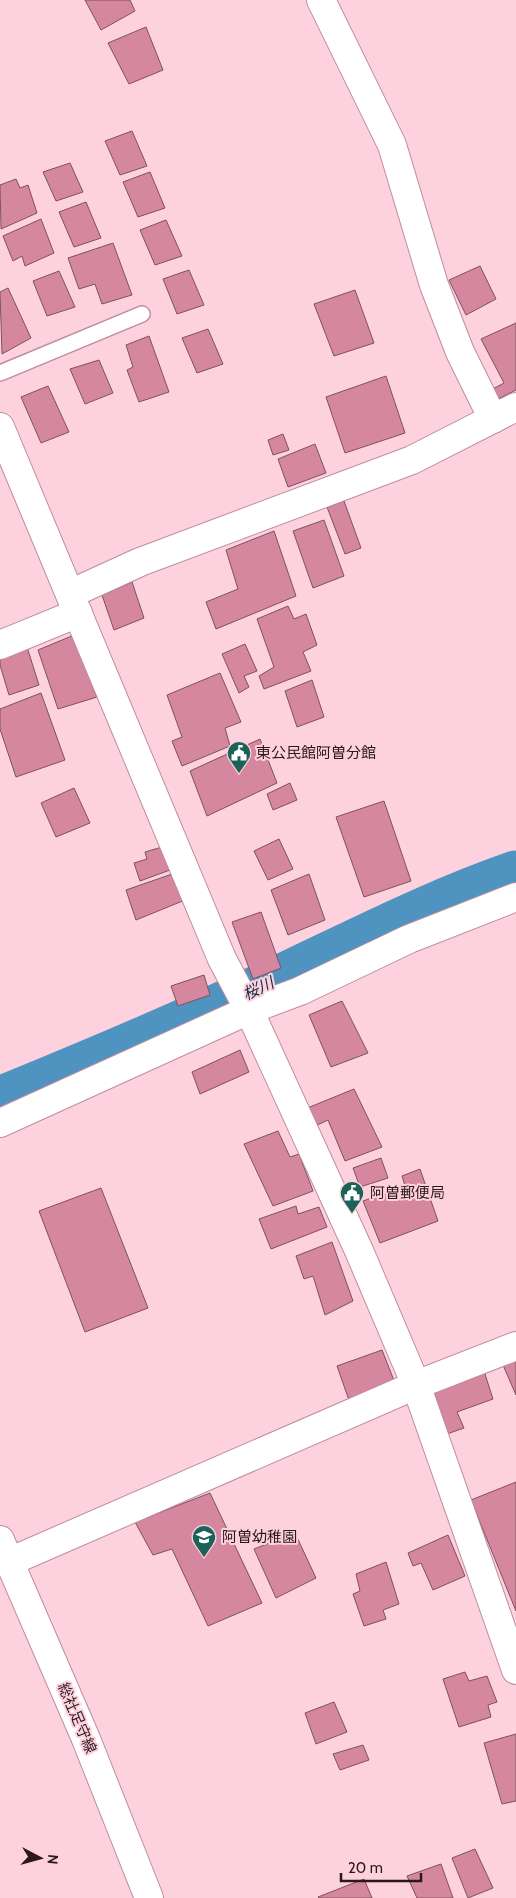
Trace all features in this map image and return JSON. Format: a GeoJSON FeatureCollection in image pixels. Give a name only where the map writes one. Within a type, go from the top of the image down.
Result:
{"type":"FeatureCollection","features":[{"type":"Feature","properties":{"kind":"street"},"geometry":{"type":"LineString","coordinates":[[0,645],[74,604],[140,562],[412,460],[504,413],[460,352],[434,285],[392,145],[321,0]]}},
{"type":"Feature","properties":{"kind":"street"},"geometry":{"type":"LineString","coordinates":[[0,427],[222,959],[244,1002],[360,1253],[416,1385],[516,1670]]}},
{"type":"Feature","properties":{"kind":"street"},"geometry":{"type":"LineString","coordinates":[[0,1123],[244,1002],[300,991],[409,939],[516,897]]}},
{"type":"Feature","properties":{"kind":"street"},"geometry":{"type":"LineString","coordinates":[[5,1551],[516,1346]]}},
{"type":"Feature","properties":{"kind":"street","name":"総社足守線"},"geometry":{"type":"LineString","coordinates":[[5,1551],[86,1738],[149,1898]]}},
{"type":"Feature","properties":{"kind":"lane"},"geometry":{"type":"LineString","coordinates":[[0,373],[142,314]]}},
{"type":"Feature","properties":{"kind":"building"},"geometry":{"type":"Polygon","coordinates":[[[85,0],[130,0],[135,11],[101,30],[85,0]]]}},
{"type":"Feature","properties":{"kind":"building"},"geometry":{"type":"Polygon","coordinates":[[[146,27],[163,70],[129,84],[108,43],[146,27]]]}},
{"type":"Feature","properties":{"kind":"building"},"geometry":{"type":"Polygon","coordinates":[[[132,131],[147,166],[120,175],[105,141],[132,131]]]}},
{"type":"Feature","properties":{"kind":"building"},"geometry":{"type":"Polygon","coordinates":[[[70,163],[83,192],[56,201],[43,172],[70,163]]]}},
{"type":"Feature","properties":{"kind":"building"},"geometry":{"type":"Polygon","coordinates":[[[150,172],[165,208],[138,217],[123,182],[150,172]]]}},
{"type":"Feature","properties":{"kind":"building"},"geometry":{"type":"Polygon","coordinates":[[[16,179],[20,188],[28,185],[37,213],[1,229],[0,185],[16,179]]]}},
{"type":"Feature","properties":{"kind":"building"},"geometry":{"type":"Polygon","coordinates":[[[86,202],[101,238],[74,247],[59,212],[86,202]]]}},
{"type":"Feature","properties":{"kind":"building"},"geometry":{"type":"Polygon","coordinates":[[[41,219],[54,253],[25,266],[22,256],[13,261],[3,236],[41,219]]]}},
{"type":"Feature","properties":{"kind":"building"},"geometry":{"type":"Polygon","coordinates":[[[166,220],[182,256],[155,265],[140,230],[166,220]]]}},
{"type":"Feature","properties":{"kind":"building"},"geometry":{"type":"Polygon","coordinates":[[[113,243],[132,295],[102,304],[95,284],[79,289],[68,258],[113,243]]]}},
{"type":"Feature","properties":{"kind":"building"},"geometry":{"type":"Polygon","coordinates":[[[480,266],[496,299],[466,315],[449,280],[480,266]]]}},
{"type":"Feature","properties":{"kind":"building"},"geometry":{"type":"Polygon","coordinates":[[[189,270],[204,305],[177,314],[163,279],[189,270]]]}},
{"type":"Feature","properties":{"kind":"building"},"geometry":{"type":"Polygon","coordinates":[[[59,271],[75,307],[47,316],[33,281],[59,271]]]}},
{"type":"Feature","properties":{"kind":"building"},"geometry":{"type":"Polygon","coordinates":[[[8,288],[31,338],[2,354],[0,292],[8,288]]]}},
{"type":"Feature","properties":{"kind":"building"},"geometry":{"type":"Polygon","coordinates":[[[355,290],[374,343],[334,356],[314,304],[355,290]]]}},
{"type":"Feature","properties":{"kind":"building"},"geometry":{"type":"Polygon","coordinates":[[[516,323],[516,390],[496,400],[491,390],[504,383],[481,339],[516,323]]]}},
{"type":"Feature","properties":{"kind":"building"},"geometry":{"type":"Polygon","coordinates":[[[208,329],[223,364],[197,373],[182,338],[208,329]]]}},
{"type":"Feature","properties":{"kind":"building"},"geometry":{"type":"Polygon","coordinates":[[[149,336],[169,392],[139,402],[127,370],[133,367],[126,345],[149,336]]]}},
{"type":"Feature","properties":{"kind":"building"},"geometry":{"type":"Polygon","coordinates":[[[99,360],[113,393],[85,404],[70,369],[99,360]]]}},
{"type":"Feature","properties":{"kind":"building"},"geometry":{"type":"Polygon","coordinates":[[[386,376],[405,433],[345,453],[326,397],[386,376]]]}},
{"type":"Feature","properties":{"kind":"building"},"geometry":{"type":"Polygon","coordinates":[[[48,386],[69,432],[41,443],[21,397],[48,386]]]}},
{"type":"Feature","properties":{"kind":"building"},"geometry":{"type":"Polygon","coordinates":[[[283,434],[289,450],[273,455],[268,440],[283,434]]]}},
{"type":"Feature","properties":{"kind":"building"},"geometry":{"type":"Polygon","coordinates":[[[315,444],[326,473],[288,487],[278,459],[315,444]]]}},
{"type":"Feature","properties":{"kind":"building"},"geometry":{"type":"Polygon","coordinates":[[[344,501],[361,548],[345,554],[327,507],[344,501]]]}},
{"type":"Feature","properties":{"kind":"building"},"geometry":{"type":"Polygon","coordinates":[[[324,520],[344,576],[313,588],[293,531],[324,520]]]}},
{"type":"Feature","properties":{"kind":"building"},"geometry":{"type":"Polygon","coordinates":[[[274,531],[296,596],[216,629],[206,602],[238,589],[226,550],[274,531]]]}},
{"type":"Feature","properties":{"kind":"building"},"geometry":{"type":"Polygon","coordinates":[[[132,582],[144,618],[114,630],[102,595],[132,582]]]}},
{"type":"Feature","properties":{"kind":"building"},"geometry":{"type":"Polygon","coordinates":[[[288,606],[294,619],[306,614],[317,645],[303,652],[311,671],[264,689],[259,676],[274,667],[257,619],[288,606]]]}},
{"type":"Feature","properties":{"kind":"building"},"geometry":{"type":"Polygon","coordinates":[[[74,635],[97,697],[58,709],[38,650],[74,635]]]}},
{"type":"Feature","properties":{"kind":"building"},"geometry":{"type":"Polygon","coordinates":[[[245,644],[257,671],[244,676],[249,687],[239,693],[222,654],[245,644]]]}},
{"type":"Feature","properties":{"kind":"building"},"geometry":{"type":"Polygon","coordinates":[[[27,647],[39,685],[9,695],[0,665],[0,657],[27,647]]]}},
{"type":"Feature","properties":{"kind":"building"},"geometry":{"type":"Polygon","coordinates":[[[220,673],[241,722],[225,728],[230,746],[182,766],[172,741],[182,737],[167,695],[220,673]]]}},
{"type":"Feature","properties":{"kind":"building"},"geometry":{"type":"Polygon","coordinates":[[[312,680],[324,717],[297,727],[285,691],[312,680]]]}},
{"type":"Feature","properties":{"kind":"building"},"geometry":{"type":"Polygon","coordinates":[[[41,693],[65,760],[16,777],[0,729],[0,709],[41,693]]]}},
{"type":"Feature","properties":{"kind":"building"},"geometry":{"type":"Polygon","coordinates":[[[260,739],[277,783],[207,816],[190,771],[260,739]]]}},
{"type":"Feature","properties":{"kind":"building"},"geometry":{"type":"Polygon","coordinates":[[[290,783],[297,800],[273,810],[267,794],[290,783]]]}},
{"type":"Feature","properties":{"kind":"building"},"geometry":{"type":"Polygon","coordinates":[[[74,788],[90,823],[56,837],[41,803],[74,788]]]}},
{"type":"Feature","properties":{"kind":"building"},"geometry":{"type":"Polygon","coordinates":[[[384,801],[411,881],[364,897],[336,817],[384,801]]]}},
{"type":"Feature","properties":{"kind":"building"},"geometry":{"type":"Polygon","coordinates":[[[279,839],[293,869],[268,880],[254,851],[279,839]]]}},
{"type":"Feature","properties":{"kind":"building"},"geometry":{"type":"Polygon","coordinates":[[[162,847],[170,870],[140,881],[134,863],[147,859],[145,852],[162,847]]]}},
{"type":"Feature","properties":{"kind":"building"},"geometry":{"type":"Polygon","coordinates":[[[175,873],[185,900],[136,920],[126,890],[175,873]]]}},
{"type":"Feature","properties":{"kind":"building"},"geometry":{"type":"Polygon","coordinates":[[[309,874],[325,920],[288,935],[271,890],[309,874]]]}},
{"type":"Feature","properties":{"kind":"building"},"geometry":{"type":"Polygon","coordinates":[[[261,912],[281,968],[253,979],[232,922],[261,912]]]}},
{"type":"Feature","properties":{"kind":"building"},"geometry":{"type":"Polygon","coordinates":[[[204,975],[210,995],[178,1006],[171,986],[204,975]]]}},
{"type":"Feature","properties":{"kind":"building"},"geometry":{"type":"Polygon","coordinates":[[[342,1001],[368,1053],[331,1067],[309,1015],[342,1001]]]}},
{"type":"Feature","properties":{"kind":"building"},"geometry":{"type":"Polygon","coordinates":[[[240,1050],[249,1072],[200,1094],[192,1072],[240,1050]]]}},
{"type":"Feature","properties":{"kind":"building"},"geometry":{"type":"Polygon","coordinates":[[[354,1089],[382,1147],[345,1161],[328,1120],[309,1129],[300,1111],[354,1089]]]}},
{"type":"Feature","properties":{"kind":"building"},"geometry":{"type":"Polygon","coordinates":[[[278,1131],[290,1157],[299,1154],[313,1191],[273,1206],[244,1144],[278,1131]]]}},
{"type":"Feature","properties":{"kind":"building"},"geometry":{"type":"Polygon","coordinates":[[[381,1158],[388,1178],[360,1187],[353,1168],[381,1158]]]}},
{"type":"Feature","properties":{"kind":"building"},"geometry":{"type":"Polygon","coordinates":[[[420,1169],[438,1221],[380,1243],[363,1201],[405,1186],[402,1176],[420,1169]]]}},
{"type":"Feature","properties":{"kind":"building"},"geometry":{"type":"Polygon","coordinates":[[[101,1188],[148,1308],[85,1332],[39,1211],[101,1188]]]}},
{"type":"Feature","properties":{"kind":"building"},"geometry":{"type":"Polygon","coordinates":[[[296,1206],[298,1214],[319,1207],[327,1227],[271,1249],[259,1219],[296,1206]]]}},
{"type":"Feature","properties":{"kind":"building"},"geometry":{"type":"Polygon","coordinates":[[[332,1242],[353,1301],[325,1315],[313,1276],[304,1279],[296,1256],[332,1242]]]}},
{"type":"Feature","properties":{"kind":"building"},"geometry":{"type":"Polygon","coordinates":[[[382,1350],[395,1383],[350,1403],[337,1366],[382,1350]]]}},
{"type":"Feature","properties":{"kind":"building"},"geometry":{"type":"Polygon","coordinates":[[[516,1361],[516,1395],[503,1365],[516,1361]]]}},
{"type":"Feature","properties":{"kind":"building"},"geometry":{"type":"Polygon","coordinates":[[[484,1371],[493,1399],[457,1412],[464,1428],[444,1435],[427,1393],[484,1371]]]}},
{"type":"Feature","properties":{"kind":"building"},"geometry":{"type":"Polygon","coordinates":[[[516,1482],[516,1611],[471,1500],[516,1482]]]}},
{"type":"Feature","properties":{"kind":"building"},"geometry":{"type":"Polygon","coordinates":[[[210,1493],[262,1603],[208,1626],[172,1549],[153,1555],[135,1522],[210,1493]]]}},
{"type":"Feature","properties":{"kind":"building"},"geometry":{"type":"Polygon","coordinates":[[[295,1533],[316,1578],[276,1598],[254,1549],[295,1533]]]}},
{"type":"Feature","properties":{"kind":"building"},"geometry":{"type":"Polygon","coordinates":[[[448,1535],[465,1576],[433,1590],[421,1563],[413,1566],[408,1553],[448,1535]]]}},
{"type":"Feature","properties":{"kind":"building"},"geometry":{"type":"Polygon","coordinates":[[[386,1562],[399,1604],[383,1610],[386,1619],[364,1626],[353,1594],[360,1591],[356,1574],[386,1562]]]}},
{"type":"Feature","properties":{"kind":"building"},"geometry":{"type":"Polygon","coordinates":[[[465,1672],[469,1681],[487,1676],[497,1702],[488,1705],[491,1717],[459,1727],[443,1679],[465,1672]]]}},
{"type":"Feature","properties":{"kind":"building"},"geometry":{"type":"Polygon","coordinates":[[[334,1702],[347,1732],[316,1744],[305,1713],[334,1702]]]}},
{"type":"Feature","properties":{"kind":"building"},"geometry":{"type":"Polygon","coordinates":[[[516,1734],[516,1801],[502,1804],[484,1743],[516,1734]]]}},
{"type":"Feature","properties":{"kind":"building"},"geometry":{"type":"Polygon","coordinates":[[[363,1745],[369,1760],[340,1770],[333,1754],[363,1745]]]}},
{"type":"Feature","properties":{"kind":"building"},"geometry":{"type":"Polygon","coordinates":[[[475,1849],[493,1888],[468,1898],[452,1858],[475,1849]]]}},
{"type":"Feature","properties":{"kind":"building"},"geometry":{"type":"Polygon","coordinates":[[[441,1864],[453,1898],[417,1898],[407,1876],[441,1864]]]}},
{"type":"Feature","properties":{"kind":"building"},"geometry":{"type":"Polygon","coordinates":[[[364,1879],[372,1898],[318,1897],[364,1879]]]}},
{"type":"Feature","properties":{"kind":"waterway","name":"桜川"},"geometry":{"type":"LineString","coordinates":[[0,1101],[183,1024],[430,909],[516,875]]}},
{"type":"Feature","properties":{"kind":"place","name":"東公民館阿曽分館"},"geometry":{"type":"Point","coordinates":[239,774]}},
{"type":"Feature","properties":{"kind":"place","name":"阿曽郵便局"},"geometry":{"type":"Point","coordinates":[352,1214]}},
{"type":"Feature","properties":{"kind":"place","name":"阿曽幼稚園"},"geometry":{"type":"Point","coordinates":[204,1558]}}]}
